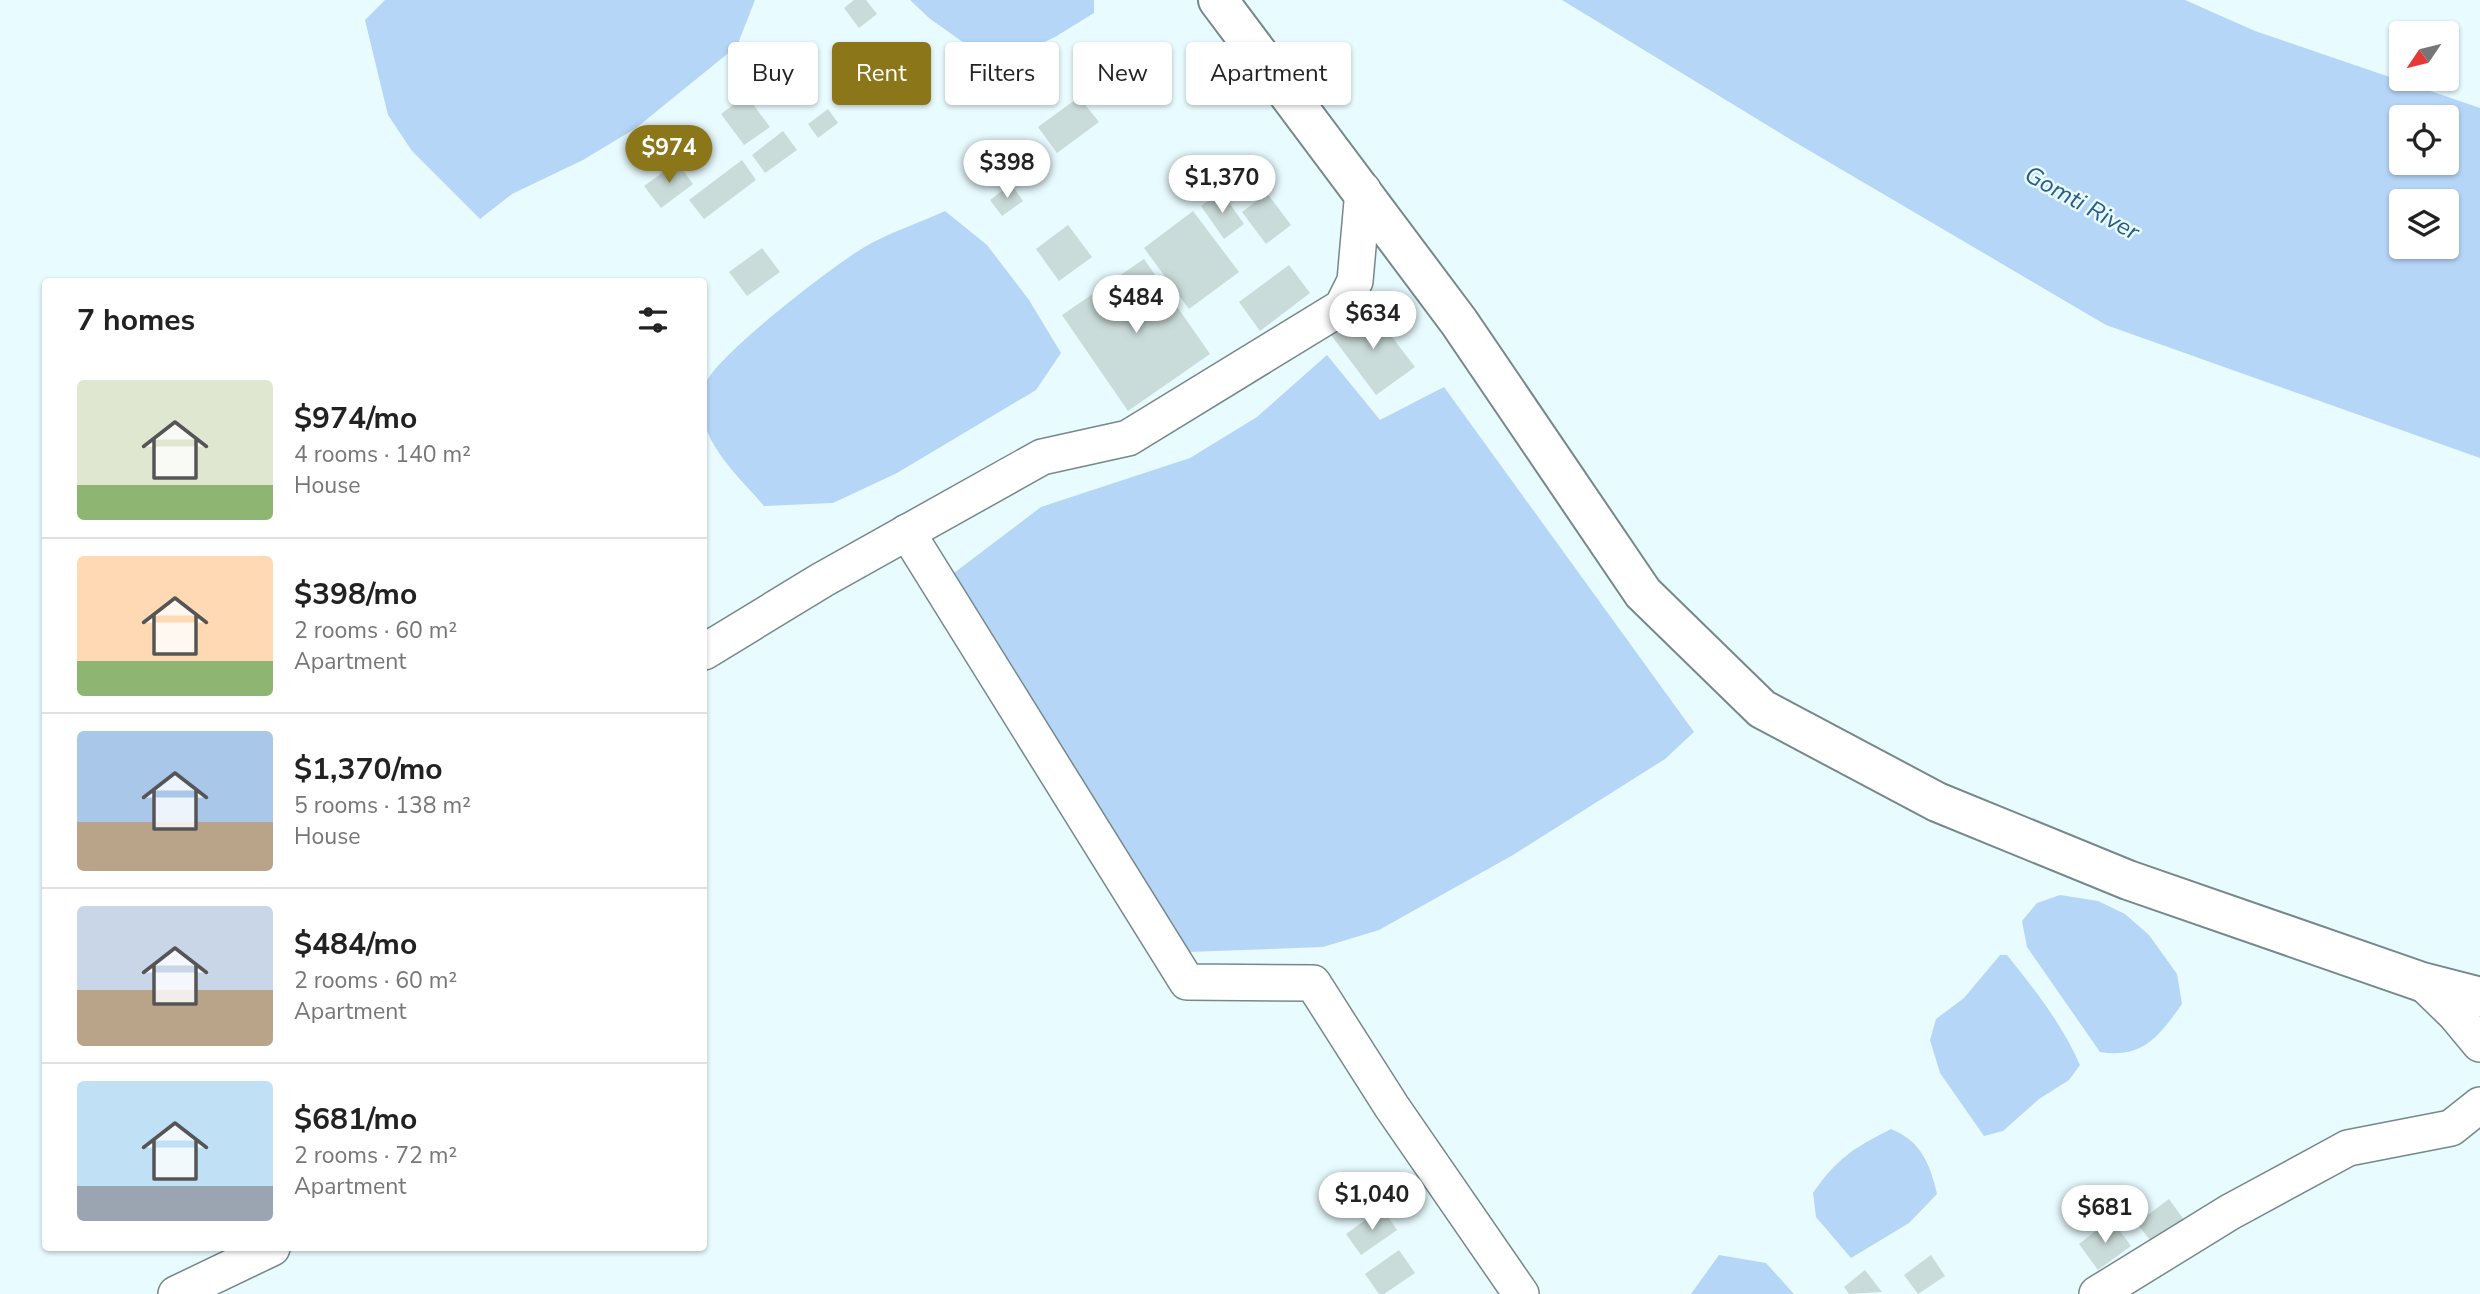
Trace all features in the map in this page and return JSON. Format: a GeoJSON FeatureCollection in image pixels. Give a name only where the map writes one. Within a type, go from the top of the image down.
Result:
{"type":"FeatureCollection","features":[{"type":"Feature","properties":{"kind":"street"},"geometry":{"type":"LineString","coordinates":[[1218,0],[1363,190],[1459,322],[1643,593],[1762,709],[1937,802],[2129,880],[2422,982],[2480,997]]}},
{"type":"Feature","properties":{"kind":"street"},"geometry":{"type":"LineString","coordinates":[[707,650],[907,532],[1042,457],[1128,438],[1342,307],[1355,281],[1363,190]]}},
{"type":"Feature","properties":{"kind":"street"},"geometry":{"type":"LineString","coordinates":[[907,532],[1186,982],[1312,983],[1399,1119],[1521,1294]]}},
{"type":"Feature","properties":{"kind":"street"},"geometry":{"type":"LineString","coordinates":[[2422,982],[2455,1014],[2480,1044]]}},
{"type":"Feature","properties":{"kind":"street"},"geometry":{"type":"LineString","coordinates":[[2097,1294],[2230,1212],[2348,1148],[2452,1128],[2480,1105]]}},
{"type":"Feature","properties":{"kind":"street"},"geometry":{"type":"LineString","coordinates":[[185,1292],[266,1251]]}},
{"type":"Feature","properties":{"kind":"water"},"geometry":{"type":"Polygon","coordinates":[[[385,0],[755,0],[739,42],[728,42],[728,53],[636,128],[583,160],[512,194],[480,219],[412,151],[388,115],[365,20],[385,0]]]}},
{"type":"Feature","properties":{"kind":"water"},"geometry":{"type":"Polygon","coordinates":[[[910,0],[1094,0],[1094,13],[1044,42],[963,42],[929,18],[910,0]]]}},
{"type":"Feature","properties":{"kind":"water","name":"Gomti River"},"geometry":{"type":"Polygon","coordinates":[[[1562,0],[2185,0],[2255,31],[2389,77],[2389,91],[2430,91],[2480,108],[2480,458],[2106,325],[1793,141],[1562,0]]]}},
{"type":"Feature","properties":{"kind":"water"},"geometry":{"type":"Polygon","coordinates":[[[945,211],[987,245],[1029,300],[1061,353],[1036,390],[897,473],[833,503],[764,506],[729,467],[710,437],[707,430],[707,381],[727,356],[775,314],[848,258],[883,238],[945,211]]]}},
{"type":"Feature","properties":{"kind":"water"},"geometry":{"type":"Polygon","coordinates":[[[1327,355],[1380,420],[1444,387],[1694,732],[1665,759],[1513,855],[1379,930],[1323,947],[1188,952],[954,573],[1041,507],[1190,458],[1257,417],[1327,355]]]}},
{"type":"Feature","properties":{"kind":"water"},"geometry":{"type":"Polygon","coordinates":[[[2060,895],[2098,901],[2125,914],[2149,935],[2177,974],[2182,1004],[2166,1026],[2139,1048],[2128,1052],[2100,1052],[2027,947],[2022,921],[2037,903],[2060,895]]]}},
{"type":"Feature","properties":{"kind":"water"},"geometry":{"type":"Polygon","coordinates":[[[2000,955],[2007,955],[2038,994],[2065,1035],[2080,1065],[2069,1080],[2039,1099],[2003,1131],[1984,1136],[1940,1073],[1930,1040],[1936,1019],[1964,998],[2000,955]]]}},
{"type":"Feature","properties":{"kind":"water"},"geometry":{"type":"Polygon","coordinates":[[[1891,1129],[1910,1140],[1923,1155],[1937,1194],[1909,1223],[1851,1258],[1816,1217],[1813,1193],[1847,1155],[1891,1129]]]}},
{"type":"Feature","properties":{"kind":"water"},"geometry":{"type":"Polygon","coordinates":[[[1719,1255],[1766,1263],[1794,1294],[1691,1294],[1719,1255]]]}},
{"type":"Feature","properties":{"kind":"building"},"geometry":{"type":"Polygon","coordinates":[[[854,0],[866,0],[877,14],[859,28],[844,8],[854,0]]]}},
{"type":"Feature","properties":{"kind":"building"},"geometry":{"type":"Polygon","coordinates":[[[1073,101],[1073,105],[1085,105],[1099,122],[1057,153],[1038,127],[1073,101]]]}},
{"type":"Feature","properties":{"kind":"building"},"geometry":{"type":"Polygon","coordinates":[[[733,105],[754,105],[770,127],[744,145],[721,114],[733,105]]]}},
{"type":"Feature","properties":{"kind":"building"},"geometry":{"type":"Polygon","coordinates":[[[828,109],[838,123],[818,138],[808,124],[828,109]]]}},
{"type":"Feature","properties":{"kind":"building"},"geometry":{"type":"Polygon","coordinates":[[[783,131],[797,150],[765,173],[752,155],[783,131]]]}},
{"type":"Feature","properties":{"kind":"building"},"geometry":{"type":"Polygon","coordinates":[[[742,160],[756,180],[704,219],[689,200],[742,160]]]}},
{"type":"Feature","properties":{"kind":"building"},"geometry":{"type":"Polygon","coordinates":[[[677,162],[693,184],[661,208],[644,186],[677,162]]]}},
{"type":"Feature","properties":{"kind":"building"},"geometry":{"type":"Polygon","coordinates":[[[1011,184],[1023,201],[1002,216],[990,200],[1011,184]]]}},
{"type":"Feature","properties":{"kind":"building"},"geometry":{"type":"Polygon","coordinates":[[[1221,191],[1244,224],[1224,239],[1201,206],[1221,191]]]}},
{"type":"Feature","properties":{"kind":"building"},"geometry":{"type":"Polygon","coordinates":[[[1267,193],[1291,225],[1266,244],[1242,212],[1267,193]]]}},
{"type":"Feature","properties":{"kind":"building"},"geometry":{"type":"Polygon","coordinates":[[[1193,211],[1239,272],[1189,309],[1144,248],[1193,211]]]}},
{"type":"Feature","properties":{"kind":"building"},"geometry":{"type":"Polygon","coordinates":[[[1068,225],[1092,257],[1059,281],[1036,249],[1068,225]]]}},
{"type":"Feature","properties":{"kind":"building"},"geometry":{"type":"Polygon","coordinates":[[[762,248],[780,272],[747,296],[729,272],[762,248]]]}},
{"type":"Feature","properties":{"kind":"building"},"geometry":{"type":"Polygon","coordinates":[[[1144,259],[1210,354],[1128,411],[1062,315],[1144,259]]]}},
{"type":"Feature","properties":{"kind":"building"},"geometry":{"type":"Polygon","coordinates":[[[1289,265],[1310,293],[1260,331],[1239,302],[1289,265]]]}},
{"type":"Feature","properties":{"kind":"building"},"geometry":{"type":"Polygon","coordinates":[[[1369,307],[1415,367],[1376,395],[1331,335],[1369,307]]]}},
{"type":"Feature","properties":{"kind":"building"},"geometry":{"type":"Polygon","coordinates":[[[2169,1199],[2187,1224],[2155,1247],[2137,1223],[2169,1199]]]}},
{"type":"Feature","properties":{"kind":"building"},"geometry":{"type":"Polygon","coordinates":[[[1382,1208],[1397,1230],[1361,1255],[1346,1234],[1382,1208]]]}},
{"type":"Feature","properties":{"kind":"building"},"geometry":{"type":"Polygon","coordinates":[[[2111,1219],[2131,1246],[2098,1270],[2079,1244],[2111,1219]]]}},
{"type":"Feature","properties":{"kind":"building"},"geometry":{"type":"Polygon","coordinates":[[[1399,1250],[1415,1273],[1384,1294],[1379,1294],[1365,1274],[1399,1250]]]}},
{"type":"Feature","properties":{"kind":"building"},"geometry":{"type":"Polygon","coordinates":[[[1931,1255],[1945,1276],[1918,1294],[1904,1275],[1931,1255]]]}},
{"type":"Feature","properties":{"kind":"building"},"geometry":{"type":"Polygon","coordinates":[[[1865,1270],[1882,1292],[1849,1294],[1844,1287],[1865,1270]]]}}]}
